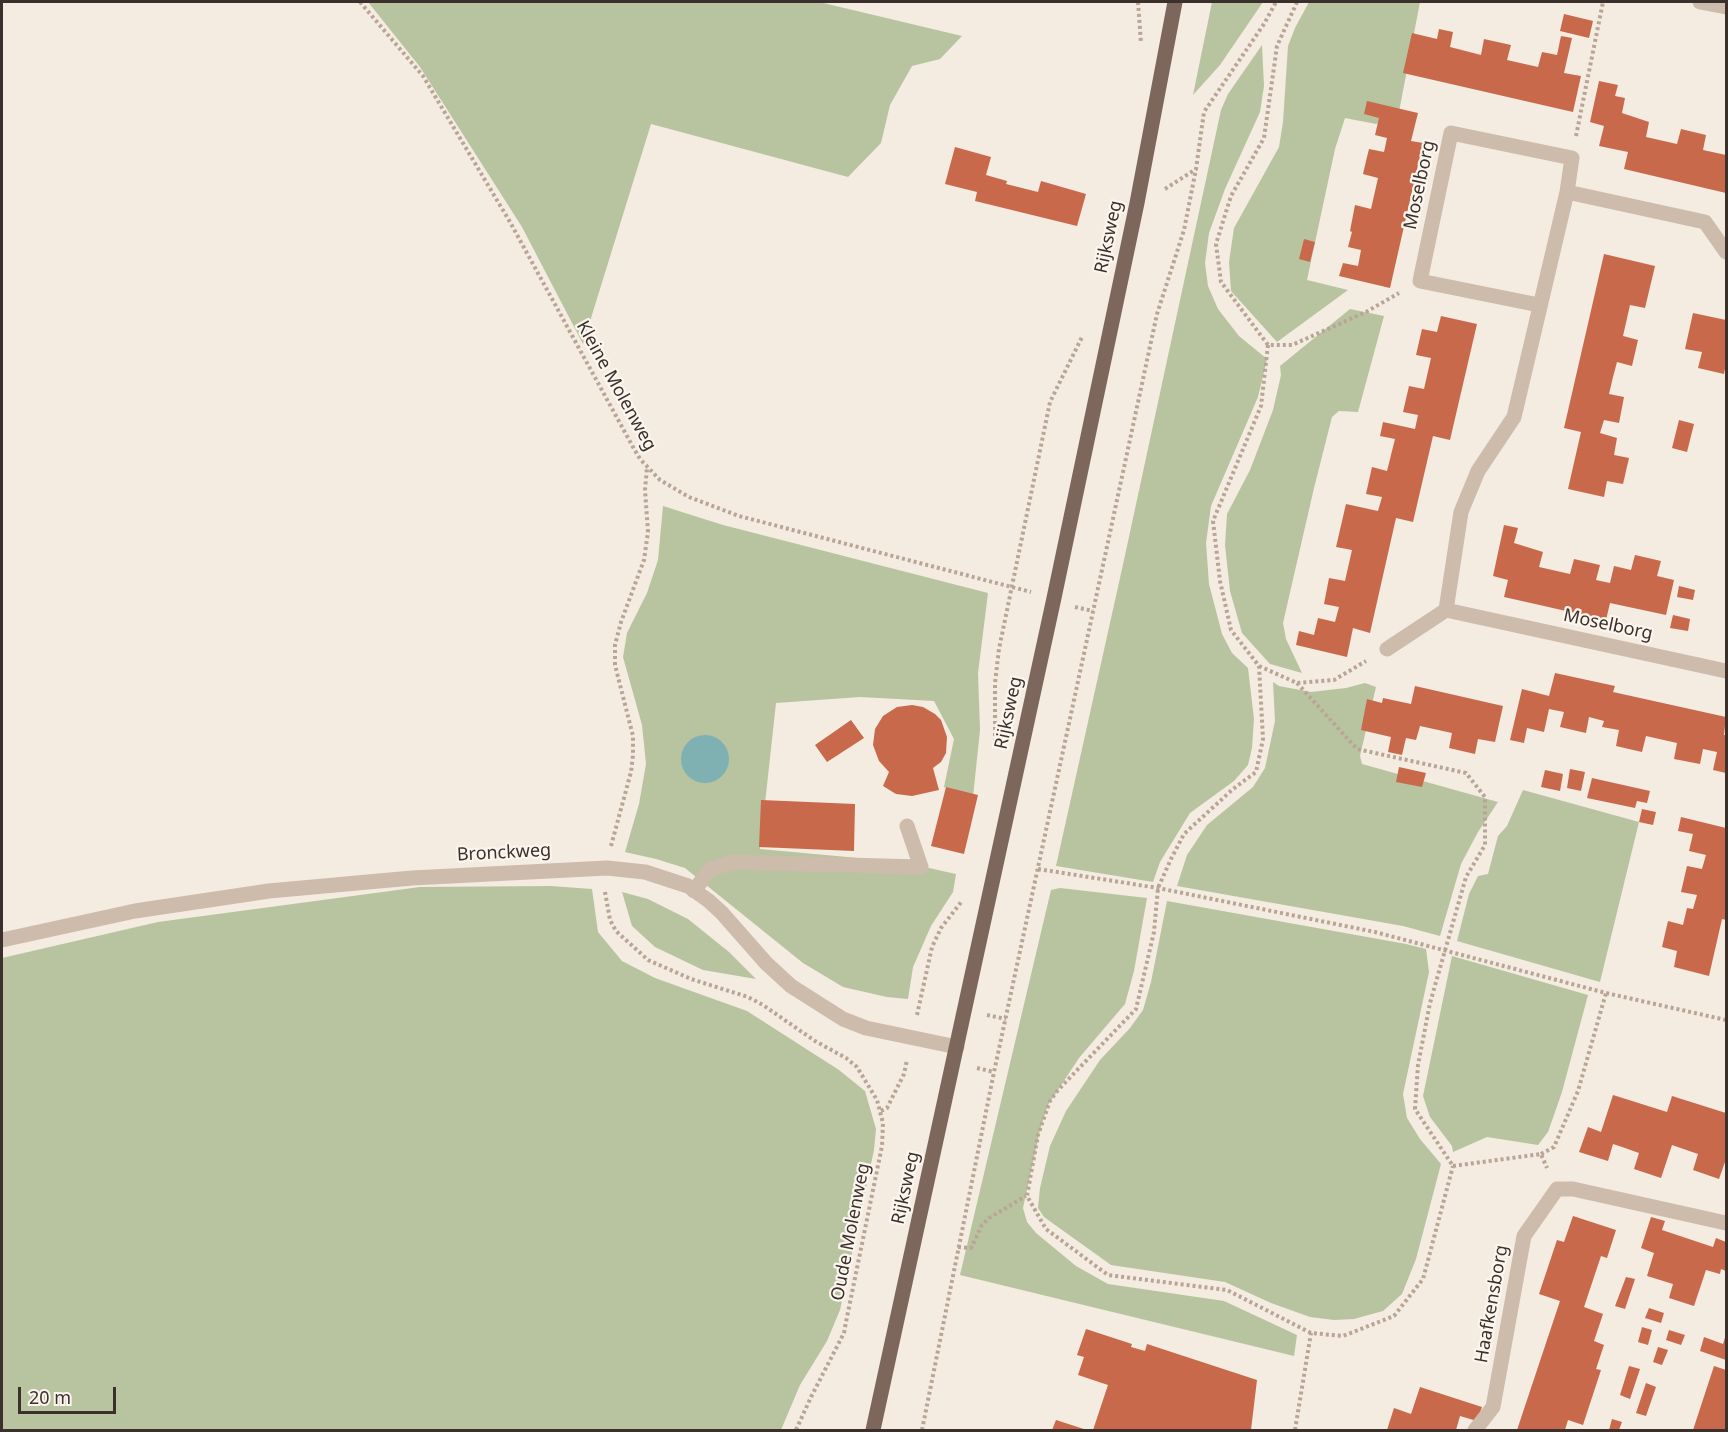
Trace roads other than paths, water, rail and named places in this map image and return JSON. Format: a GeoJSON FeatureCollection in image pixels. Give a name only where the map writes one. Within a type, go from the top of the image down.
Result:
{"type":"FeatureCollection","features":[{"type":"Feature","properties":{"kind":"main road","name":"Rijksweg"},"geometry":{"type":"LineString","coordinates":[[873,1431],[1134,215],[1175,2]]}},
{"type":"Feature","properties":{"kind":"street"},"geometry":{"type":"LineString","coordinates":[[1700,2],[1726,7]]}},
{"type":"Feature","properties":{"kind":"street","name":"Moselborg"},"geometry":{"type":"LineString","coordinates":[[1539,305],[1420,281],[1451,133],[1572,158],[1567,192]]}},
{"type":"Feature","properties":{"kind":"street"},"geometry":{"type":"LineString","coordinates":[[1387,649],[1446,610],[1461,513],[1478,471],[1514,417],[1567,192],[1705,222],[1726,252]]}},
{"type":"Feature","properties":{"kind":"street","name":"Moselborg"},"geometry":{"type":"LineString","coordinates":[[1446,610],[1726,671]]}},
{"type":"Feature","properties":{"kind":"street"},"geometry":{"type":"LineString","coordinates":[[694,891],[710,869],[733,862],[921,867],[907,826]]}},
{"type":"Feature","properties":{"kind":"street","name":"Bronckweg"},"geometry":{"type":"LineString","coordinates":[[2,940],[135,911],[269,891],[424,877],[607,868],[655,875],[688,886],[722,913],[766,963],[791,986],[843,1019],[866,1028],[957,1047]]}},
{"type":"Feature","properties":{"kind":"street","name":"Haafkensborg"},"geometry":{"type":"LineString","coordinates":[[1475,1431],[1493,1407],[1524,1236],[1557,1189],[1573,1189],[1726,1223]]}},
{"type":"Feature","properties":{"kind":"water"},"geometry":{"type":"Polygon","coordinates":[[[705,735],[722,742],[729,759],[722,776],[705,783],[688,776],[681,759],[688,742],[705,735]]]}}]}
